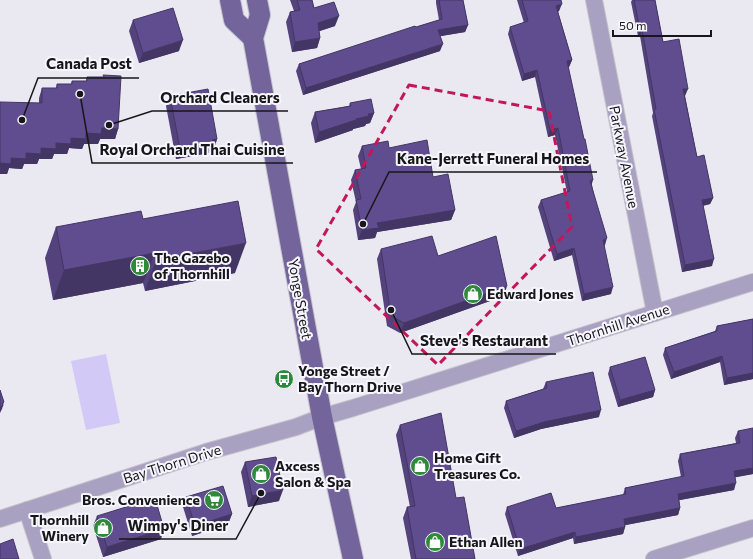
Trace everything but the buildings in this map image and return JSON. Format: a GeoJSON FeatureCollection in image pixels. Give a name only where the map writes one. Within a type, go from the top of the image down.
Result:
{"type":"FeatureCollection","features":[{"type":"Feature","properties":{"kind":"main road"},"geometry":{"type":"LineString","coordinates":[[230,0],[234,20],[253,38]]}},
{"type":"Feature","properties":{"kind":"main road","name":"Yonge Street"},"geometry":{"type":"LineString","coordinates":[[257,0],[260,15],[253,38],[322,418],[353,559]]}},
{"type":"Feature","properties":{"kind":"street","name":"Parkway Avenue"},"geometry":{"type":"LineString","coordinates":[[594,0],[655,313]]}},
{"type":"Feature","properties":{"kind":"street","name":"Thornhill Avenue"},"geometry":{"type":"LineString","coordinates":[[322,418],[753,282]]}},
{"type":"Feature","properties":{"kind":"street","name":"Bay Thorn Drive"},"geometry":{"type":"LineString","coordinates":[[0,519],[206,452],[296,427],[322,418]]}},
{"type":"Feature","properties":{"kind":"street"},"geometry":{"type":"LineString","coordinates":[[27,510],[43,559]]}},
{"type":"Feature","properties":{"kind":"street"},"geometry":{"type":"LineString","coordinates":[[654,559],[753,528]]}},
{"type":"Feature","properties":{"kind":"highlighted area"},"geometry":{"type":"Polygon","coordinates":[[[409,85],[549,111],[572,227],[438,365],[316,249],[409,85]]]}},
{"type":"Feature","properties":{"kind":"shaded area"},"geometry":{"type":"Polygon","coordinates":[[[106,354],[120,423],[86,430],[71,361],[106,354]]]}},
{"type":"Feature","properties":{"kind":"place","name":"Royal Orchard Thai Cuisine"},"geometry":{"type":"Point","coordinates":[80,94]}},
{"type":"Feature","properties":{"kind":"place","name":"Canada Post"},"geometry":{"type":"Point","coordinates":[22,120]}},
{"type":"Feature","properties":{"kind":"place","name":"Orchard Cleaners"},"geometry":{"type":"Point","coordinates":[109,125]}},
{"type":"Feature","properties":{"kind":"place","name":"Kane-Jerrett Funeral Homes"},"geometry":{"type":"Point","coordinates":[363,224]}},
{"type":"Feature","properties":{"kind":"place","name":"The Gazebo of Thornhill"},"geometry":{"type":"Point","coordinates":[140,266]}},
{"type":"Feature","properties":{"kind":"place","name":"Edward Jones"},"geometry":{"type":"Point","coordinates":[473,294]}},
{"type":"Feature","properties":{"kind":"place","name":"Steve's Restaurant"},"geometry":{"type":"Point","coordinates":[391,310]}},
{"type":"Feature","properties":{"kind":"place","name":"Yonge Street / Bay Thorn Drive"},"geometry":{"type":"Point","coordinates":[284,379]}},
{"type":"Feature","properties":{"kind":"place","name":"Home Gift Treasures Co."},"geometry":{"type":"Point","coordinates":[420,466]}},
{"type":"Feature","properties":{"kind":"place","name":"Axcess Salon & Spa"},"geometry":{"type":"Point","coordinates":[261,474]}},
{"type":"Feature","properties":{"kind":"place","name":"Wimpy's Diner"},"geometry":{"type":"Point","coordinates":[261,493]}},
{"type":"Feature","properties":{"kind":"place","name":"Bros. Convenience"},"geometry":{"type":"Point","coordinates":[214,500]}},
{"type":"Feature","properties":{"kind":"place","name":"Thornhill Winery"},"geometry":{"type":"Point","coordinates":[103,528]}},
{"type":"Feature","properties":{"kind":"place","name":"Ethan Allen"},"geometry":{"type":"Point","coordinates":[435,542]}}]}
